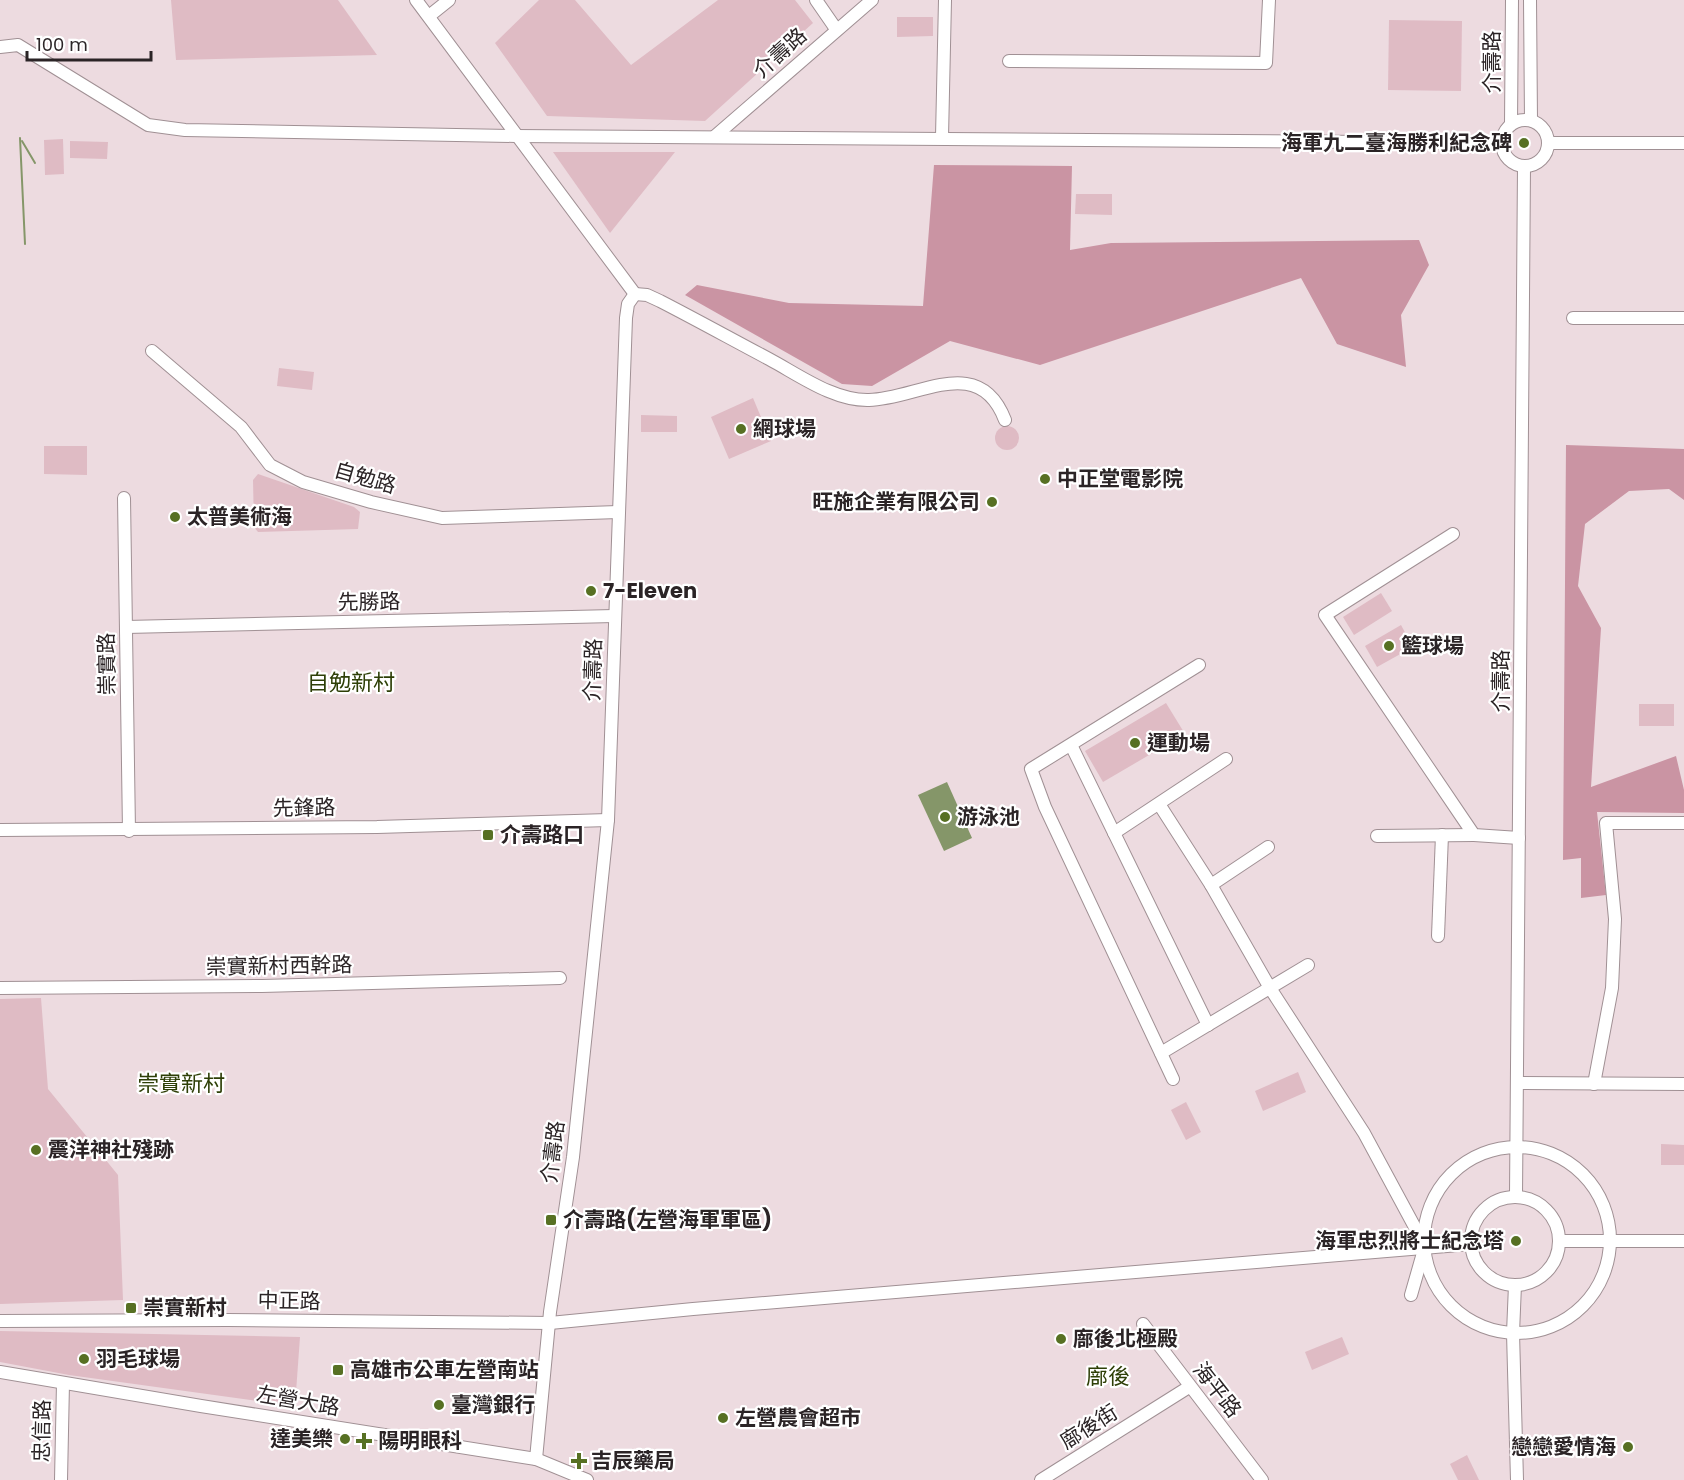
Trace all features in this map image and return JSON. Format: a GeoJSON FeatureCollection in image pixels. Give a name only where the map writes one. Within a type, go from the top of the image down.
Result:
{"type":"FeatureCollection","features":[{"type":"Feature","properties":{"kind":"street"},"geometry":{"type":"LineString","coordinates":[[416,0],[515,136],[635,294],[647,295],[660,301],[833,393],[869,400],[957,383],[978,388],[992,397],[1005,420]]}},
{"type":"Feature","properties":{"kind":"street"},"geometry":{"type":"LineString","coordinates":[[429,16],[449,0]]}},
{"type":"Feature","properties":{"kind":"street"},"geometry":{"type":"LineString","coordinates":[[816,0],[836,29]]}},
{"type":"Feature","properties":{"kind":"street","name":"介壽路"},"geometry":{"type":"LineString","coordinates":[[714,137],[872,0]]}},
{"type":"Feature","properties":{"kind":"street"},"geometry":{"type":"LineString","coordinates":[[942,138],[945,0]]}},
{"type":"Feature","properties":{"kind":"street"},"geometry":{"type":"LineString","coordinates":[[1009,62],[1266,63],[1269,0]]}},
{"type":"Feature","properties":{"kind":"street","name":"介壽路"},"geometry":{"type":"LineString","coordinates":[[1511,124],[1512,0]]}},
{"type":"Feature","properties":{"kind":"street","name":"介壽路"},"geometry":{"type":"LineString","coordinates":[[1530,0],[1531,120]]}},
{"type":"Feature","properties":{"kind":"street"},"geometry":{"type":"LineString","coordinates":[[0,46],[18,45],[148,125],[185,130],[515,136],[1501,143]]}},
{"type":"Feature","properties":{"kind":"street"},"geometry":{"type":"LineString","coordinates":[[1531,120],[1543,129],[1548,143],[1544,157],[1532,166],[1524,167],[1511,162],[1502,150],[1502,136],[1511,124],[1531,120]]}},
{"type":"Feature","properties":{"kind":"street"},"geometry":{"type":"LineString","coordinates":[[1548,143],[1684,143]]}},
{"type":"Feature","properties":{"kind":"street","name":"介壽路"},"geometry":{"type":"LineString","coordinates":[[1516,1196],[1524,167]]}},
{"type":"Feature","properties":{"kind":"street","name":"介壽路"},"geometry":{"type":"LineString","coordinates":[[536,1459],[550,1323],[573,1157],[608,820],[626,318],[628,303],[635,294]]}},
{"type":"Feature","properties":{"kind":"street"},"geometry":{"type":"LineString","coordinates":[[1573,318],[1684,318]]}},
{"type":"Feature","properties":{"kind":"street","name":"自勉路"},"geometry":{"type":"LineString","coordinates":[[152,351],[241,428],[270,465],[303,482],[371,502],[442,518],[618,512]]}},
{"type":"Feature","properties":{"kind":"street","name":"崇實路"},"geometry":{"type":"LineString","coordinates":[[124,498],[129,831]]}},
{"type":"Feature","properties":{"kind":"street"},"geometry":{"type":"LineString","coordinates":[[1453,534],[1325,615],[1474,835]]}},
{"type":"Feature","properties":{"kind":"street","name":"先勝路"},"geometry":{"type":"LineString","coordinates":[[126,627],[614,616]]}},
{"type":"Feature","properties":{"kind":"street"},"geometry":{"type":"LineString","coordinates":[[1173,1079],[1045,807],[1031,769],[1199,665]]}},
{"type":"Feature","properties":{"kind":"street"},"geometry":{"type":"LineString","coordinates":[[1071,745],[1208,1025]]}},
{"type":"Feature","properties":{"kind":"street"},"geometry":{"type":"LineString","coordinates":[[1114,833],[1226,759]]}},
{"type":"Feature","properties":{"kind":"street"},"geometry":{"type":"LineString","coordinates":[[1159,804],[1211,885],[1270,988],[1364,1133],[1425,1246],[1411,1295]]}},
{"type":"Feature","properties":{"kind":"street","name":"先鋒路"},"geometry":{"type":"LineString","coordinates":[[0,830],[129,831],[608,820]]}},
{"type":"Feature","properties":{"kind":"street"},"geometry":{"type":"LineString","coordinates":[[1594,1083],[1612,988],[1615,919],[1606,823],[1684,823]]}},
{"type":"Feature","properties":{"kind":"street"},"geometry":{"type":"LineString","coordinates":[[1377,836],[1474,835],[1519,838]]}},
{"type":"Feature","properties":{"kind":"street"},"geometry":{"type":"LineString","coordinates":[[1438,936],[1442,836]]}},
{"type":"Feature","properties":{"kind":"street"},"geometry":{"type":"LineString","coordinates":[[1211,885],[1268,848]]}},
{"type":"Feature","properties":{"kind":"street"},"geometry":{"type":"LineString","coordinates":[[1161,1053],[1308,965]]}},
{"type":"Feature","properties":{"kind":"street","name":"崇實新村西幹路"},"geometry":{"type":"LineString","coordinates":[[0,988],[262,986],[560,978]]}},
{"type":"Feature","properties":{"kind":"street"},"geometry":{"type":"LineString","coordinates":[[1518,1083],[1684,1083]]}},
{"type":"Feature","properties":{"kind":"street"},"geometry":{"type":"LineString","coordinates":[[1517,1147],[1549,1152],[1564,1159],[1583,1175],[1598,1194],[1605,1209],[1610,1242],[1604,1274],[1587,1302],[1575,1313],[1546,1328],[1513,1333],[1476,1323],[1453,1306],[1436,1283],[1428,1265],[1425,1246],[1426,1225],[1432,1204],[1450,1177],[1475,1157],[1495,1149],[1517,1147]]}},
{"type":"Feature","properties":{"kind":"street"},"geometry":{"type":"LineString","coordinates":[[1516,1196],[1527,1198],[1546,1209],[1553,1219],[1559,1241],[1557,1254],[1546,1272],[1529,1283],[1515,1285],[1502,1283],[1480,1269],[1471,1244],[1474,1223],[1486,1206],[1505,1197],[1516,1196]]}},
{"type":"Feature","properties":{"kind":"street"},"geometry":{"type":"LineString","coordinates":[[1559,1241],[1684,1241]]}},
{"type":"Feature","properties":{"kind":"street","name":"中正路"},"geometry":{"type":"LineString","coordinates":[[0,1321],[577,1322],[693,1309],[1425,1246],[1471,1244]]}},
{"type":"Feature","properties":{"kind":"street"},"geometry":{"type":"LineString","coordinates":[[1515,1285],[1513,1333],[1516,1480]]}},
{"type":"Feature","properties":{"kind":"street","name":"海平路"},"geometry":{"type":"LineString","coordinates":[[1143,1324],[1262,1480]]}},
{"type":"Feature","properties":{"kind":"street","name":"左營大路"},"geometry":{"type":"LineString","coordinates":[[0,1372],[536,1459],[587,1480]]}},
{"type":"Feature","properties":{"kind":"street","name":"忠信路"},"geometry":{"type":"LineString","coordinates":[[61,1480],[63,1383]]}},
{"type":"Feature","properties":{"kind":"street","name":"廍後街"},"geometry":{"type":"LineString","coordinates":[[1041,1480],[1189,1387]]}},
{"type":"Feature","properties":{"kind":"shaded area"},"geometry":{"type":"Polygon","coordinates":[[[171,0],[338,0],[377,55],[176,60],[171,0]]]}},
{"type":"Feature","properties":{"kind":"shaded area"},"geometry":{"type":"Polygon","coordinates":[[[539,0],[575,0],[631,65],[718,0],[795,0],[813,23],[705,121],[547,116],[495,43],[539,0]]]}},
{"type":"Feature","properties":{"kind":"shaded area"},"geometry":{"type":"Polygon","coordinates":[[[897,17],[933,17],[933,36],[897,37],[897,17]]]}},
{"type":"Feature","properties":{"kind":"shaded area"},"geometry":{"type":"Polygon","coordinates":[[[1389,20],[1462,21],[1461,91],[1388,90],[1389,20]]]}},
{"type":"Feature","properties":{"kind":"shaded area"},"geometry":{"type":"Polygon","coordinates":[[[63,139],[64,174],[45,175],[44,140],[63,139]]]}},
{"type":"Feature","properties":{"kind":"shaded area"},"geometry":{"type":"Polygon","coordinates":[[[70,141],[108,142],[107,159],[70,158],[70,141]]]}},
{"type":"Feature","properties":{"kind":"shaded area"},"geometry":{"type":"Polygon","coordinates":[[[553,152],[675,152],[610,233],[553,152]]]}},
{"type":"Feature","properties":{"kind":"shaded area"},"geometry":{"type":"Polygon","coordinates":[[[934,165],[1072,166],[1070,250],[1111,243],[1419,240],[1429,265],[1401,315],[1406,367],[1337,344],[1301,278],[1040,365],[950,341],[872,386],[842,384],[685,295],[697,285],[789,303],[923,306],[934,165]]]}},
{"type":"Feature","properties":{"kind":"shaded area"},"geometry":{"type":"Polygon","coordinates":[[[1076,194],[1112,194],[1112,215],[1075,214],[1076,194]]]}},
{"type":"Feature","properties":{"kind":"shaded area"},"geometry":{"type":"Polygon","coordinates":[[[279,368],[314,372],[312,390],[277,386],[279,368]]]}},
{"type":"Feature","properties":{"kind":"shaded area","name":"網球場"},"geometry":{"type":"Polygon","coordinates":[[[753,398],[771,441],[729,459],[711,417],[753,398]]]}},
{"type":"Feature","properties":{"kind":"shaded area"},"geometry":{"type":"Polygon","coordinates":[[[641,415],[677,416],[677,432],[641,432],[641,415]]]}},
{"type":"Feature","properties":{"kind":"shaded area"},"geometry":{"type":"Polygon","coordinates":[[[1007,426],[1016,429],[1019,438],[1016,447],[1007,450],[998,447],[995,438],[998,429],[1007,426]]]}},
{"type":"Feature","properties":{"kind":"shaded area"},"geometry":{"type":"Polygon","coordinates":[[[1566,445],[1684,449],[1684,500],[1669,489],[1629,491],[1585,524],[1578,586],[1601,628],[1591,787],[1676,756],[1684,790],[1684,813],[1597,812],[1606,895],[1581,898],[1581,858],[1563,860],[1566,445]]]}},
{"type":"Feature","properties":{"kind":"shaded area"},"geometry":{"type":"Polygon","coordinates":[[[44,446],[87,446],[87,475],[44,474],[44,446]]]}},
{"type":"Feature","properties":{"kind":"shaded area"},"geometry":{"type":"Polygon","coordinates":[[[258,474],[354,507],[360,512],[358,529],[258,532],[254,527],[253,480],[258,474]]]}},
{"type":"Feature","properties":{"kind":"shaded area","name":"籃球場"},"geometry":{"type":"Polygon","coordinates":[[[1381,593],[1392,611],[1354,635],[1343,617],[1381,593]]]}},
{"type":"Feature","properties":{"kind":"shaded area","name":"籃球場"},"geometry":{"type":"Polygon","coordinates":[[[1401,625],[1413,647],[1377,667],[1365,646],[1401,625]]]}},
{"type":"Feature","properties":{"kind":"shaded area","name":"運動場"},"geometry":{"type":"Polygon","coordinates":[[[1166,703],[1185,734],[1103,782],[1085,751],[1166,703]]]}},
{"type":"Feature","properties":{"kind":"shaded area"},"geometry":{"type":"Polygon","coordinates":[[[1639,704],[1674,704],[1674,726],[1639,726],[1639,704]]]}},
{"type":"Feature","properties":{"kind":"shaded area","name":"游泳池"},"geometry":{"type":"Polygon","coordinates":[[[947,782],[972,838],[944,851],[918,795],[947,782]]]}},
{"type":"Feature","properties":{"kind":"shaded area"},"geometry":{"type":"Polygon","coordinates":[[[41,998],[48,1089],[118,1175],[123,1300],[0,1304],[0,999],[41,998]]]}},
{"type":"Feature","properties":{"kind":"shaded area"},"geometry":{"type":"Polygon","coordinates":[[[1298,1072],[1306,1092],[1263,1111],[1255,1091],[1298,1072]]]}},
{"type":"Feature","properties":{"kind":"shaded area"},"geometry":{"type":"Polygon","coordinates":[[[1186,1102],[1201,1132],[1186,1140],[1171,1110],[1186,1102]]]}},
{"type":"Feature","properties":{"kind":"shaded area"},"geometry":{"type":"Polygon","coordinates":[[[1661,1144],[1684,1145],[1684,1165],[1661,1165],[1661,1144]]]}},
{"type":"Feature","properties":{"kind":"shaded area"},"geometry":{"type":"Polygon","coordinates":[[[0,1331],[300,1337],[295,1406],[69,1375],[0,1362],[0,1331]]]}},
{"type":"Feature","properties":{"kind":"shaded area"},"geometry":{"type":"Polygon","coordinates":[[[1342,1337],[1349,1354],[1312,1370],[1305,1352],[1342,1337]]]}},
{"type":"Feature","properties":{"kind":"shaded area"},"geometry":{"type":"Polygon","coordinates":[[[1467,1455],[1479,1480],[1458,1480],[1450,1464],[1467,1455]]]}},
{"type":"Feature","properties":{"kind":"waterway"},"geometry":{"type":"LineString","coordinates":[[20,138],[25,244]]}},
{"type":"Feature","properties":{"kind":"waterway"},"geometry":{"type":"LineString","coordinates":[[22,141],[35,163]]}},
{"type":"Feature","properties":{"kind":"place","name":"海軍九二臺海勝利紀念碑"},"geometry":{"type":"Point","coordinates":[1524,143]}},
{"type":"Feature","properties":{"kind":"place","name":"網球場"},"geometry":{"type":"Point","coordinates":[741,429]}},
{"type":"Feature","properties":{"kind":"place","name":"中正堂電影院"},"geometry":{"type":"Point","coordinates":[1045,479]}},
{"type":"Feature","properties":{"kind":"place","name":"旺施企業有限公司"},"geometry":{"type":"Point","coordinates":[992,502]}},
{"type":"Feature","properties":{"kind":"place","name":"太普美術海"},"geometry":{"type":"Point","coordinates":[175,517]}},
{"type":"Feature","properties":{"kind":"place","name":"7-Eleven"},"geometry":{"type":"Point","coordinates":[591,591]}},
{"type":"Feature","properties":{"kind":"place","name":"籃球場"},"geometry":{"type":"Point","coordinates":[1389,646]}},
{"type":"Feature","properties":{"kind":"place","name":"運動場"},"geometry":{"type":"Point","coordinates":[1135,743]}},
{"type":"Feature","properties":{"kind":"place","name":"游泳池"},"geometry":{"type":"Point","coordinates":[945,817]}},
{"type":"Feature","properties":{"kind":"place","name":"介壽路口"},"geometry":{"type":"Point","coordinates":[488,835]}},
{"type":"Feature","properties":{"kind":"place","name":"震洋神社殘跡"},"geometry":{"type":"Point","coordinates":[36,1150]}},
{"type":"Feature","properties":{"kind":"place","name":"介壽路(左營海軍軍區)"},"geometry":{"type":"Point","coordinates":[551,1220]}},
{"type":"Feature","properties":{"kind":"place","name":"海軍忠烈將士紀念塔"},"geometry":{"type":"Point","coordinates":[1516,1241]}},
{"type":"Feature","properties":{"kind":"place","name":"崇實新村"},"geometry":{"type":"Point","coordinates":[131,1308]}},
{"type":"Feature","properties":{"kind":"place","name":"廍後北極殿"},"geometry":{"type":"Point","coordinates":[1061,1339]}},
{"type":"Feature","properties":{"kind":"place","name":"羽毛球場"},"geometry":{"type":"Point","coordinates":[84,1359]}},
{"type":"Feature","properties":{"kind":"place","name":"高雄市公車左營南站"},"geometry":{"type":"Point","coordinates":[338,1370]}},
{"type":"Feature","properties":{"kind":"place","name":"臺灣銀行"},"geometry":{"type":"Point","coordinates":[439,1405]}},
{"type":"Feature","properties":{"kind":"place","name":"左營農會超市"},"geometry":{"type":"Point","coordinates":[723,1418]}},
{"type":"Feature","properties":{"kind":"place","name":"達美樂"},"geometry":{"type":"Point","coordinates":[345,1439]}},
{"type":"Feature","properties":{"kind":"place","name":"陽明眼科"},"geometry":{"type":"Point","coordinates":[364,1441]}},
{"type":"Feature","properties":{"kind":"place","name":"戀戀愛情海"},"geometry":{"type":"Point","coordinates":[1628,1447]}},
{"type":"Feature","properties":{"kind":"place","name":"吉辰藥局"},"geometry":{"type":"Point","coordinates":[579,1461]}},
{"type":"Feature","properties":{"kind":"district","name":"自勉新村"},"geometry":{"type":"Point","coordinates":[351,682]}},
{"type":"Feature","properties":{"kind":"district","name":"崇實新村"},"geometry":{"type":"Point","coordinates":[181,1083]}},
{"type":"Feature","properties":{"kind":"district","name":"廍後"},"geometry":{"type":"Point","coordinates":[1108,1376]}}]}
